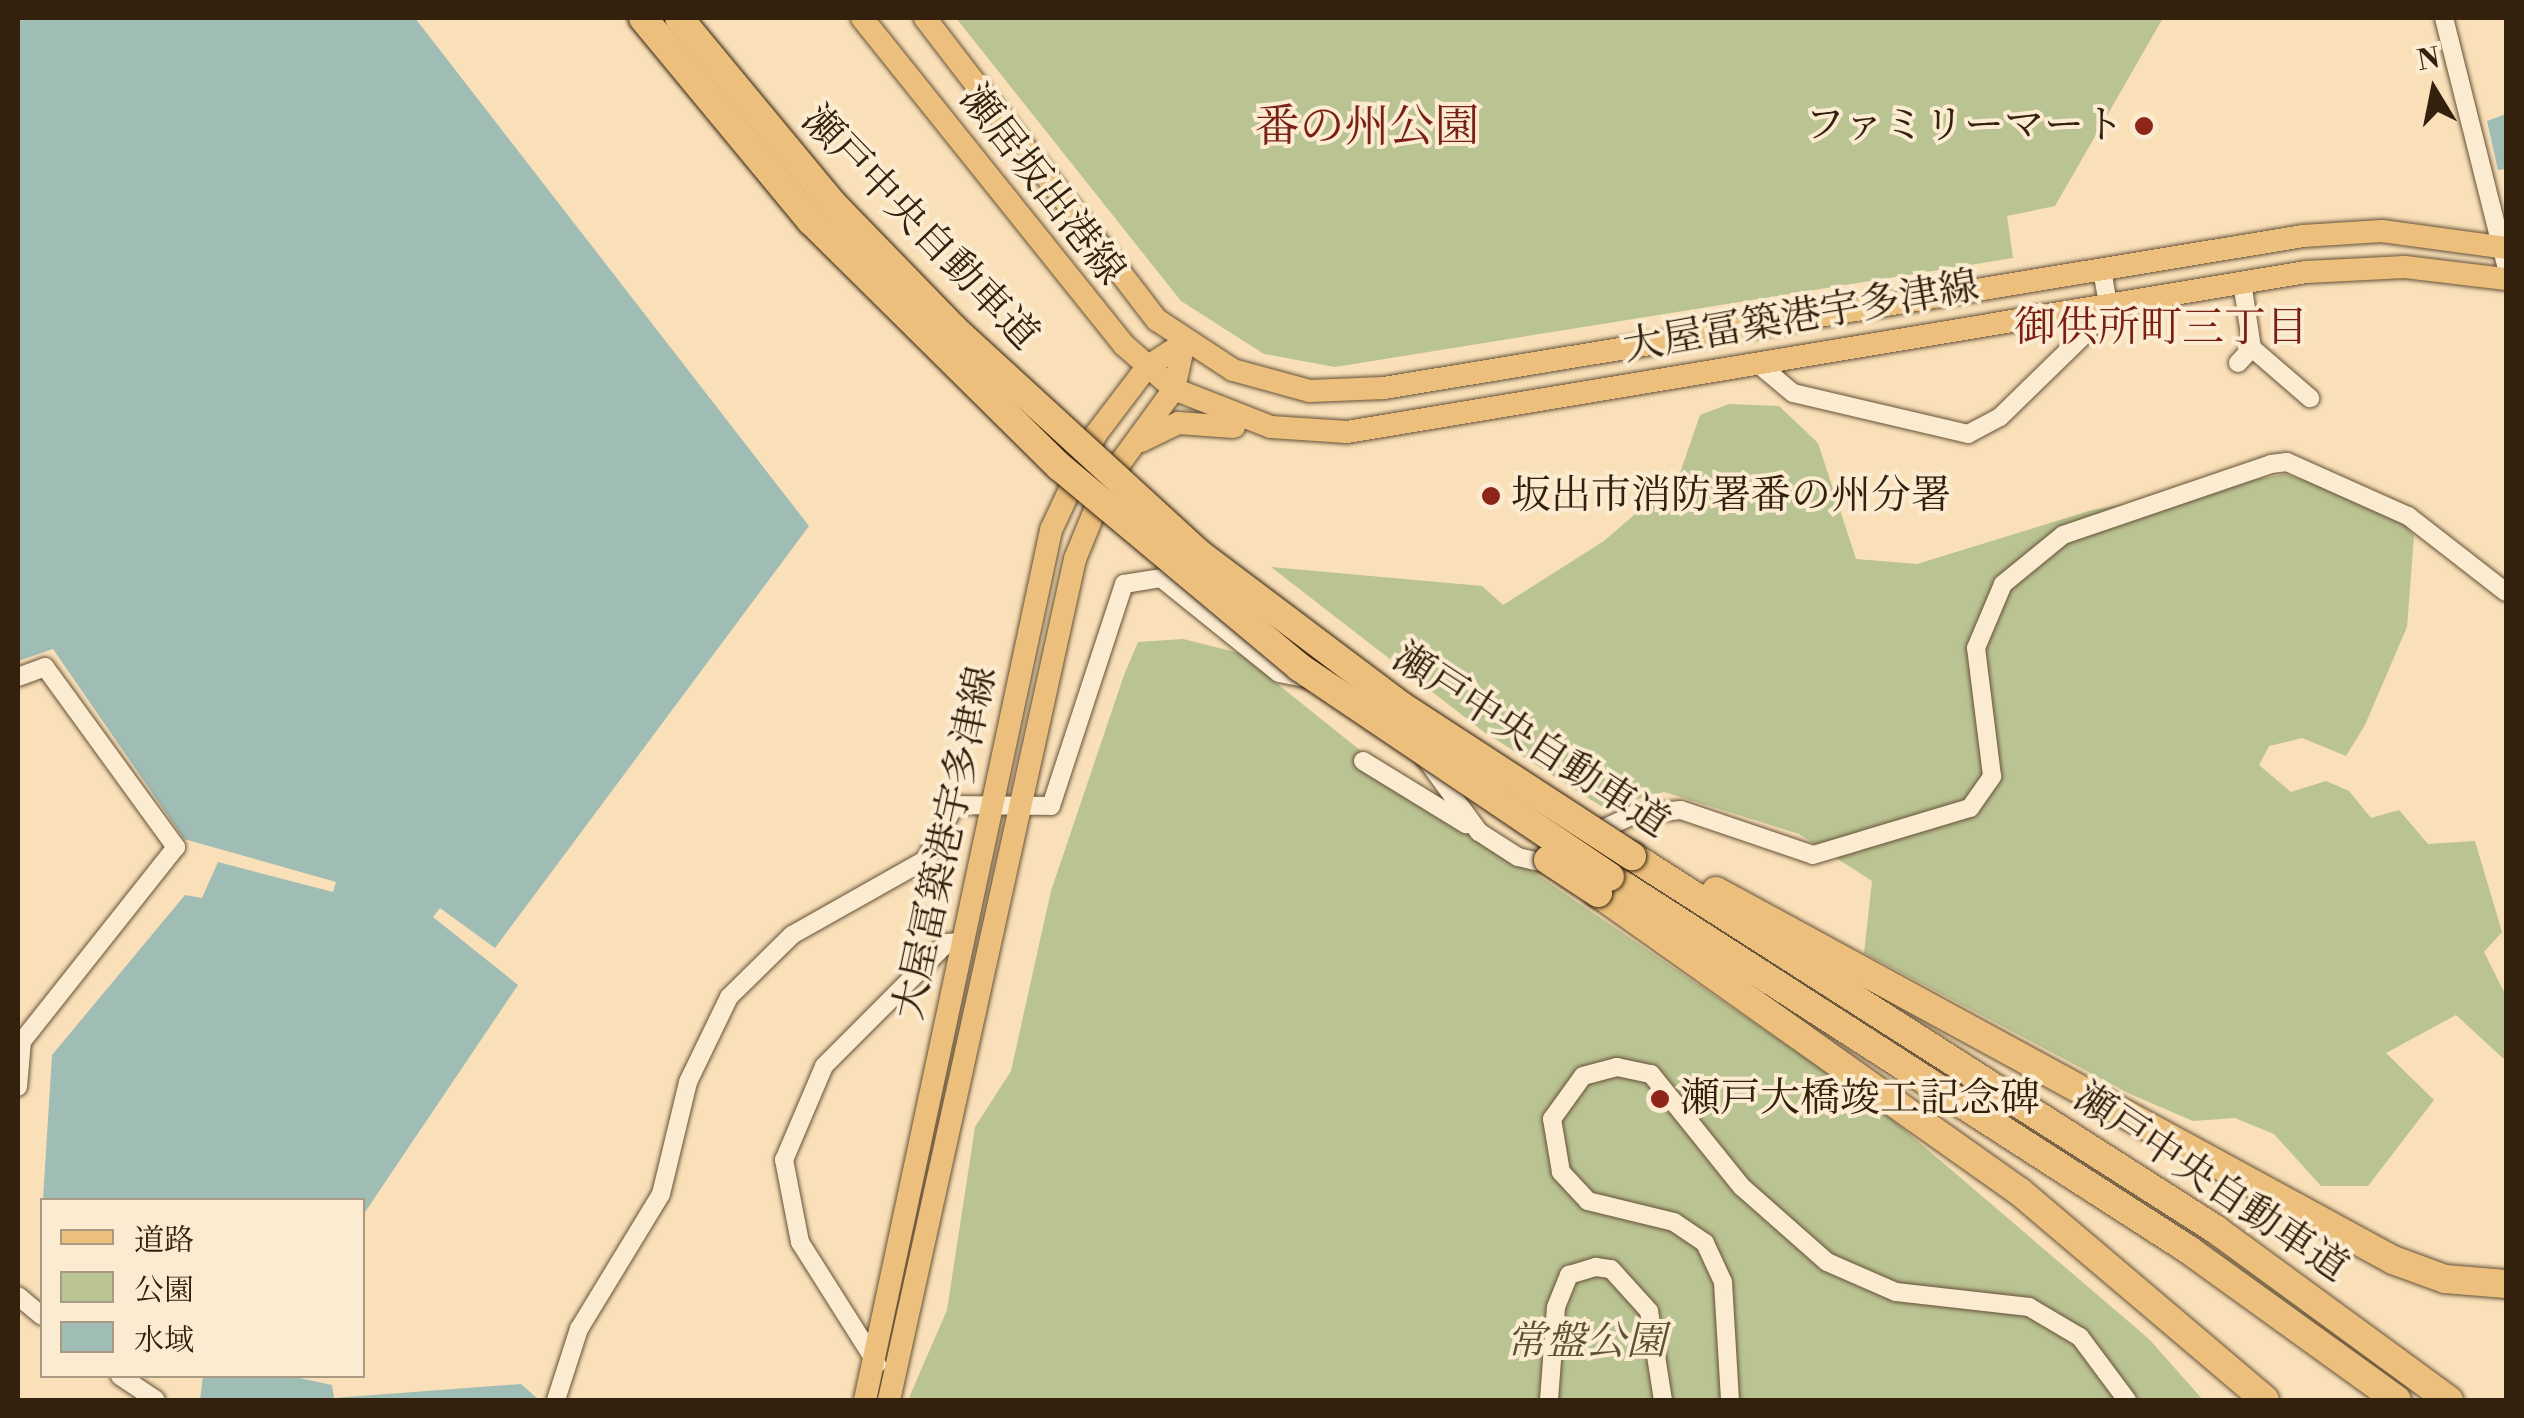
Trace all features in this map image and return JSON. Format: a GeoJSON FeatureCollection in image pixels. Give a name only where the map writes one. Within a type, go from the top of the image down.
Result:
{"type":"FeatureCollection","features":[{"type":"Feature","properties":{"kind":"highway","name":"瀬戸中央自動車道"},"geometry":{"type":"LineString","coordinates":[[643,18],[811,221],[931,344],[1170,563],[1457,800],[1604,885],[2189,1250],[2397,1400]]}},
{"type":"Feature","properties":{"kind":"highway","name":"瀬戸中央自動車道"},"geometry":{"type":"LineString","coordinates":[[679,18],[833,204],[1075,442],[1216,566],[1480,758],[1636,854],[2215,1229],[2449,1400]]}},
{"type":"Feature","properties":{"kind":"highway"},"geometry":{"type":"LineString","coordinates":[[1636,854],[2376,1252],[2444,1279],[2506,1284]]}},
{"type":"Feature","properties":{"kind":"highway"},"geometry":{"type":"LineString","coordinates":[[1604,885],[2020,1192],[2265,1400]]}},
{"type":"Feature","properties":{"kind":"main road","name":"瀬居坂出港線"},"geometry":{"type":"LineString","coordinates":[[862,18],[1147,367],[1174,388]]}},
{"type":"Feature","properties":{"kind":"main road","name":"瀬居坂出港線"},"geometry":{"type":"LineString","coordinates":[[925,18],[1132,290],[1184,343]]}},
{"type":"Feature","properties":{"kind":"main road","name":"大屋冨築港宇多津線"},"geometry":{"type":"LineString","coordinates":[[1184,343],[1257,379],[1334,392],[2341,232],[2505,252]]}},
{"type":"Feature","properties":{"kind":"main road","name":"大屋冨築港宇多津線"},"geometry":{"type":"LineString","coordinates":[[1174,388],[1270,427],[1347,432],[2242,282],[2378,267],[2499,282]]}},
{"type":"Feature","properties":{"kind":"main road","name":"大屋冨築港宇多津線"},"geometry":{"type":"LineString","coordinates":[[889,1400],[887,1368],[1003,803],[1051,530],[1078,464],[1147,367],[1184,343]]}},
{"type":"Feature","properties":{"kind":"main road","name":"大屋冨築港宇多津線"},"geometry":{"type":"LineString","coordinates":[[932,1153],[963,942],[1074,559],[1124,455],[1174,388],[1184,343]]}},
{"type":"Feature","properties":{"kind":"main road"},"geometry":{"type":"LineString","coordinates":[[1581,354],[1588,391]]}},
{"type":"Feature","properties":{"kind":"main road"},"geometry":{"type":"LineString","coordinates":[[1124,455],[1178,424],[1347,432]]}},
{"type":"Feature","properties":{"kind":"main road","name":"大屋冨築港宇多津線"},"geometry":{"type":"LineString","coordinates":[[866,1400],[887,1368]]}},
{"type":"Feature","properties":{"kind":"street"},"geometry":{"type":"LineString","coordinates":[[2444,18],[2505,252]]}},
{"type":"Feature","properties":{"kind":"street"},"geometry":{"type":"LineString","coordinates":[[1756,362],[1793,393],[1968,434],[2000,417],[2108,304],[2102,268]]}},
{"type":"Feature","properties":{"kind":"street"},"geometry":{"type":"LineString","coordinates":[[2242,282],[2252,348],[2310,398]]}},
{"type":"Feature","properties":{"kind":"street"},"geometry":{"type":"LineString","coordinates":[[2238,363],[2252,348]]}},
{"type":"Feature","properties":{"kind":"street"},"geometry":{"type":"LineString","coordinates":[[1363,761],[1480,832],[1540,862],[1624,818],[1681,810],[1813,855],[1946,820],[1970,808],[1992,776],[1976,648],[2003,584],[2063,535],[2270,464],[2287,462],[2408,516],[2506,592]]}},
{"type":"Feature","properties":{"kind":"street"},"geometry":{"type":"LineString","coordinates":[[556,1400],[579,1330],[662,1194],[688,1082],[729,997],[792,935],[925,860],[956,804],[1050,806],[1124,584],[1142,576],[1188,594],[1279,673],[1357,689],[1383,708],[1480,832]]}},
{"type":"Feature","properties":{"kind":"street"},"geometry":{"type":"LineString","coordinates":[[18,677],[45,667],[176,847],[22,1041],[18,1087]]}},
{"type":"Feature","properties":{"kind":"street"},"geometry":{"type":"LineString","coordinates":[[887,1368],[800,1242],[784,1160],[824,1066],[946,943],[963,942]]}},
{"type":"Feature","properties":{"kind":"street"},"geometry":{"type":"LineString","coordinates":[[1730,1400],[1723,1282],[1705,1243],[1674,1222],[1588,1201],[1561,1172],[1552,1119],[1584,1076],[1617,1067],[1651,1074],[1742,1187],[1828,1262],[1896,1292],[2029,1307],[2080,1337],[2128,1400]]}},
{"type":"Feature","properties":{"kind":"street"},"geometry":{"type":"LineString","coordinates":[[1549,1400],[1556,1307],[1569,1275],[1596,1267],[1611,1269],[1649,1311],[1663,1400]]}},
{"type":"Feature","properties":{"kind":"street"},"geometry":{"type":"LineString","coordinates":[[18,1296],[40,1314]]}},
{"type":"Feature","properties":{"kind":"street"},"geometry":{"type":"LineString","coordinates":[[123,1378],[156,1400]]}},
{"type":"Feature","properties":{"kind":"green space"},"geometry":{"type":"Polygon","coordinates":[[[956,18],[2163,18],[2055,206],[2007,216],[2013,258],[1335,367],[1264,354],[1181,301],[956,18]]]}},
{"type":"Feature","properties":{"kind":"green space"},"geometry":{"type":"Polygon","coordinates":[[[1729,404],[1779,406],[1818,443],[1856,559],[1917,564],[2092,510],[2285,474],[2395,511],[2414,536],[2407,627],[2365,725],[2346,756],[2302,738],[2269,746],[2259,765],[2291,792],[2326,781],[2349,791],[2371,818],[2399,810],[2428,844],[2475,841],[2502,932],[2484,952],[2506,996],[2506,1061],[2456,1015],[2386,1053],[2434,1100],[2368,1186],[2321,1186],[2274,1134],[2235,1118],[2193,1121],[2130,1094],[1864,953],[1872,881],[1799,834],[1664,792],[1604,808],[1484,732],[1271,567],[1482,586],[1503,605],[1604,541],[1679,476],[1700,415],[1729,404]]]}},
{"type":"Feature","properties":{"kind":"green space","name":"常盤公園"},"geometry":{"type":"Polygon","coordinates":[[[1183,639],[1239,653],[1391,775],[1879,1108],[2149,1339],[2203,1400],[908,1400],[947,1310],[975,1127],[1011,1071],[1051,891],[1124,675],[1138,642],[1183,639]]]}},
{"type":"Feature","properties":{"kind":"water"},"geometry":{"type":"Polygon","coordinates":[[[18,18],[415,18],[809,526],[495,948],[440,908],[433,917],[518,985],[365,1212],[365,1198],[43,1198],[52,1055],[185,895],[202,898],[218,862],[333,892],[336,882],[184,839],[53,649],[18,661],[18,18]]]}},
{"type":"Feature","properties":{"kind":"water"},"geometry":{"type":"Polygon","coordinates":[[[2506,114],[2506,169],[2498,170],[2487,121],[2506,114]]]}},
{"type":"Feature","properties":{"kind":"water"},"geometry":{"type":"Polygon","coordinates":[[[203,1378],[299,1378],[332,1385],[334,1398],[521,1384],[539,1400],[200,1400],[203,1378]]]}},
{"type":"Feature","properties":{"kind":"place","name":"ファミリーマート"},"geometry":{"type":"Point","coordinates":[2144,126]}},
{"type":"Feature","properties":{"kind":"place","name":"坂出市消防署番の州分署"},"geometry":{"type":"Point","coordinates":[1491,496]}},
{"type":"Feature","properties":{"kind":"place","name":"瀬戸大橋竣工記念碑"},"geometry":{"type":"Point","coordinates":[1660,1099]}},
{"type":"Feature","properties":{"kind":"district","name":"番の州公園"},"geometry":{"type":"Point","coordinates":[1367,128]}},
{"type":"Feature","properties":{"kind":"district","name":"御供所町三丁目"},"geometry":{"type":"Point","coordinates":[2161,329]}}]}
